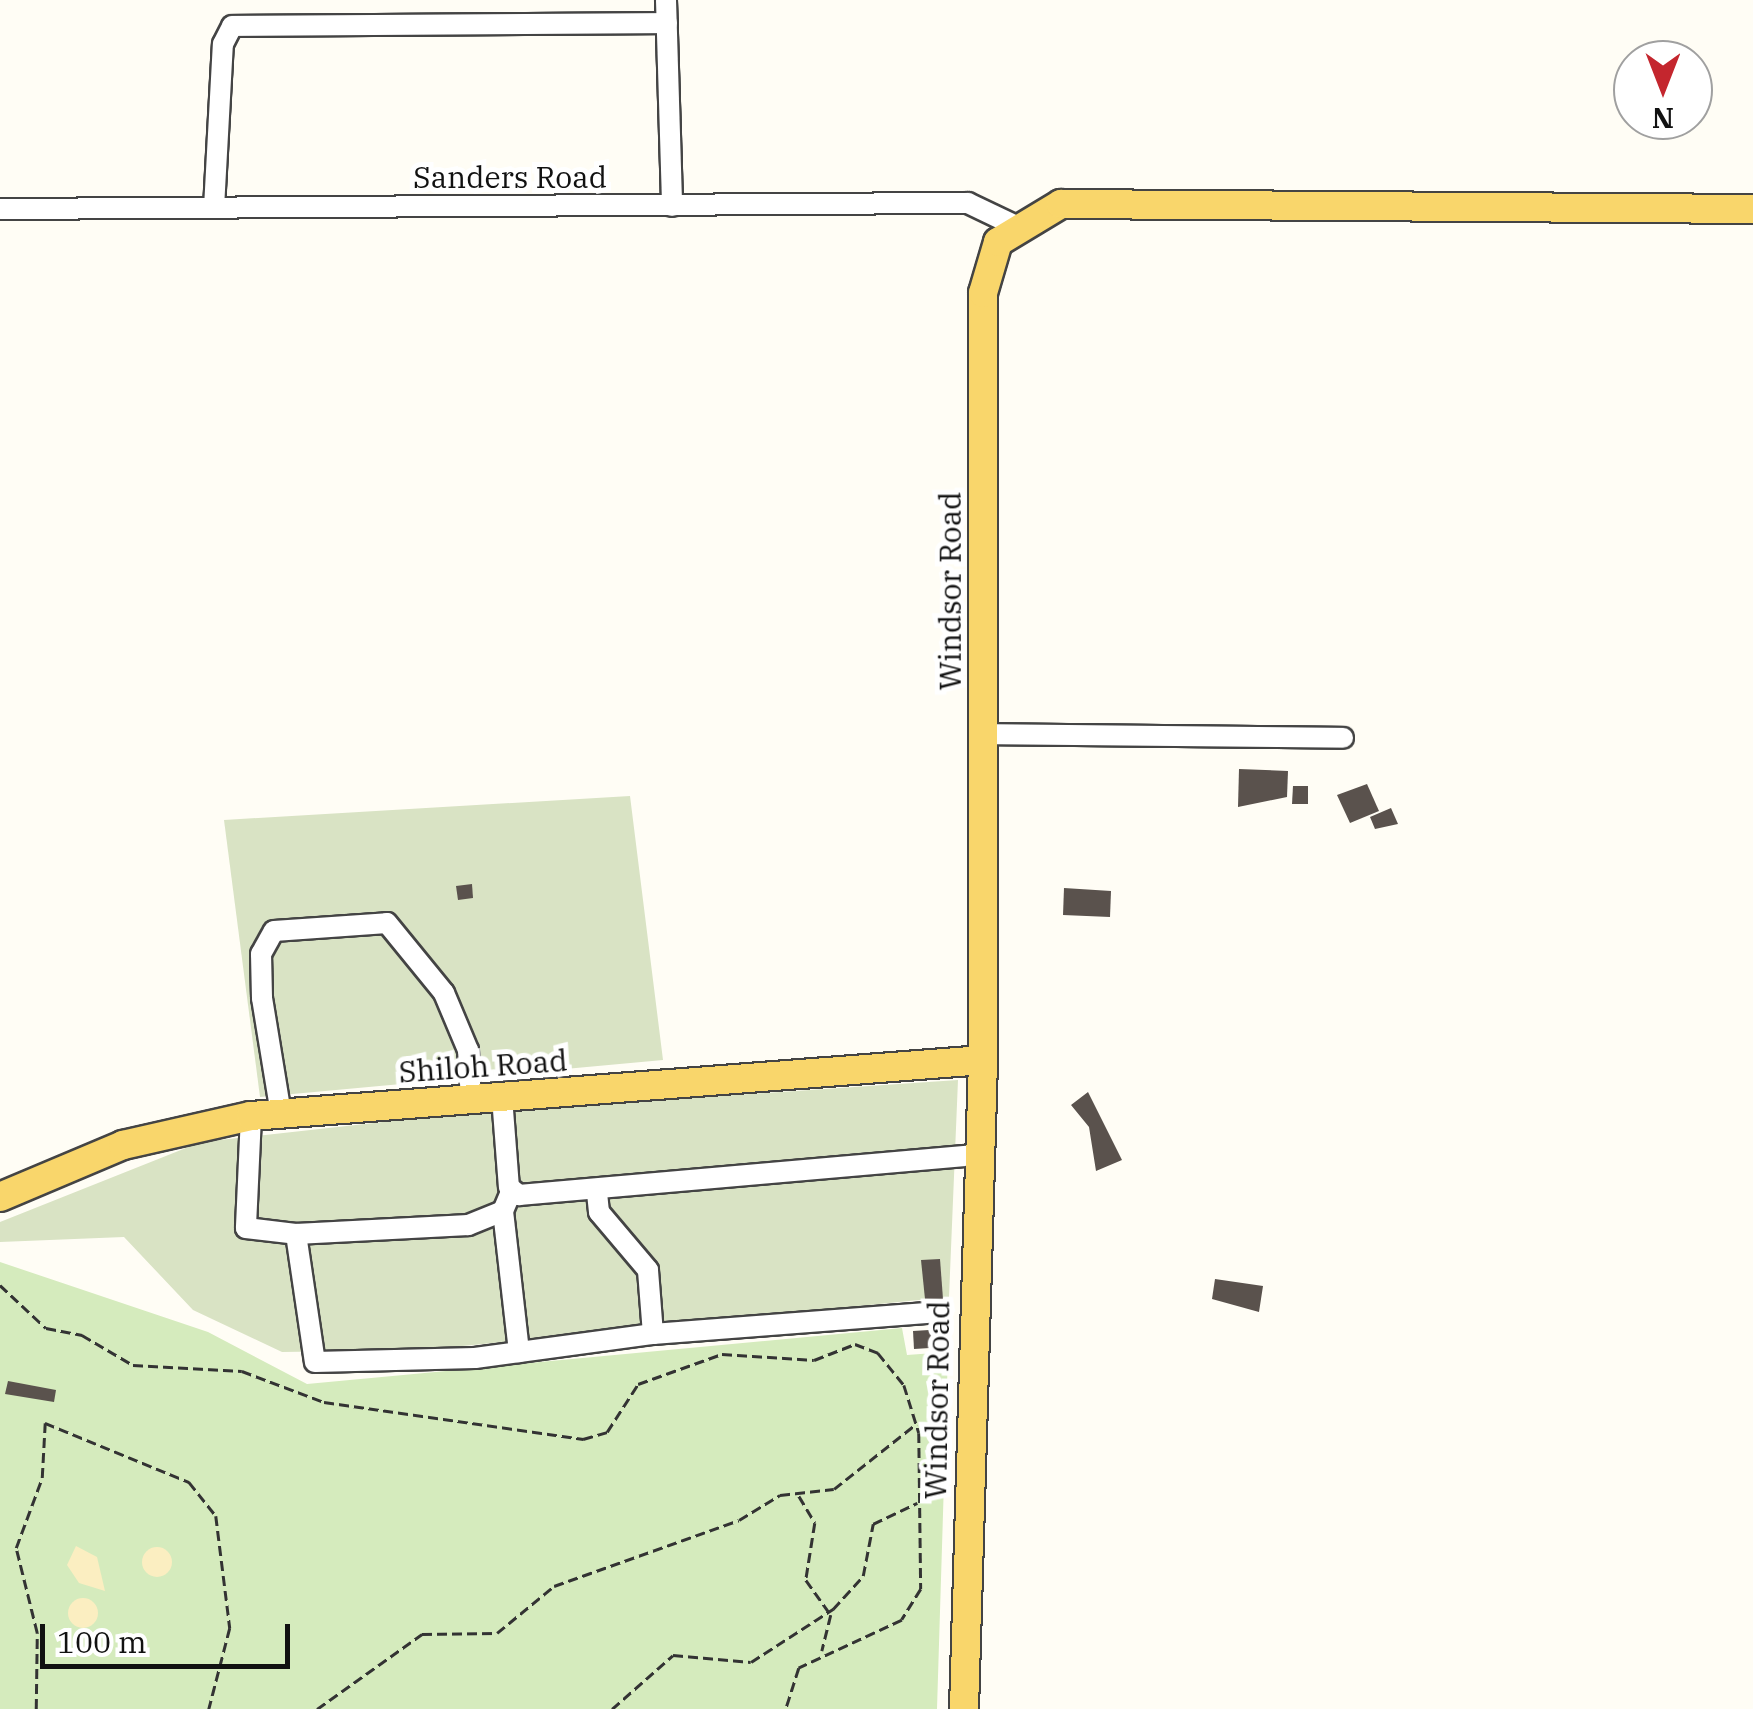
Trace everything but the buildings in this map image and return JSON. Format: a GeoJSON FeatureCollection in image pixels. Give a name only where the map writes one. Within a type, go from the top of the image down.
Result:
{"type":"FeatureCollection","features":[{"type":"Feature","properties":{"kind":"main road"},"geometry":{"type":"LineString","coordinates":[[1014,225],[1060,204],[1753,209]]}},
{"type":"Feature","properties":{"kind":"main road","name":"Windsor Road"},"geometry":{"type":"LineString","coordinates":[[964,1709],[974,1155],[984,1060],[983,293],[998,242],[1014,225]]}},
{"type":"Feature","properties":{"kind":"main road","name":"Shiloh Road"},"geometry":{"type":"LineString","coordinates":[[0,1197],[123,1146],[251,1116],[984,1060]]}},
{"type":"Feature","properties":{"kind":"street"},"geometry":{"type":"LineString","coordinates":[[666,0],[672,206]]}},
{"type":"Feature","properties":{"kind":"street"},"geometry":{"type":"LineString","coordinates":[[214,208],[223,44],[232,26],[666,23]]}},
{"type":"Feature","properties":{"kind":"street","name":"Sanders Road"},"geometry":{"type":"LineString","coordinates":[[0,209],[968,202],[1014,225]]}},
{"type":"Feature","properties":{"kind":"street"},"geometry":{"type":"LineString","coordinates":[[983,734],[1343,738]]}},
{"type":"Feature","properties":{"kind":"street"},"geometry":{"type":"LineString","coordinates":[[281,1114],[261,954],[274,932],[387,923],[444,993],[468,1050],[471,1099]]}},
{"type":"Feature","properties":{"kind":"street"},"geometry":{"type":"LineString","coordinates":[[502,1097],[520,1352]]}},
{"type":"Feature","properties":{"kind":"street"},"geometry":{"type":"LineString","coordinates":[[251,1116],[246,1228],[296,1234],[468,1225],[507,1202],[974,1155]]}},
{"type":"Feature","properties":{"kind":"street"},"geometry":{"type":"LineString","coordinates":[[596,1192],[599,1212],[648,1270],[653,1334]]}},
{"type":"Feature","properties":{"kind":"street"},"geometry":{"type":"LineString","coordinates":[[296,1234],[315,1362],[520,1352],[653,1334],[940,1312]]}},
{"type":"Feature","properties":{"kind":"path"},"geometry":{"type":"LineString","coordinates":[[0,1285],[46,1328],[82,1335],[134,1366],[242,1371],[324,1402],[414,1410],[486,1430],[590,1438],[607,1432],[638,1384],[659,1374],[693,1372],[722,1354],[806,1360],[855,1344],[895,1370],[917,1424],[921,1589],[910,1612],[822,1653],[799,1668],[786,1709]]}},
{"type":"Feature","properties":{"kind":"path"},"geometry":{"type":"LineString","coordinates":[[36,1709],[37,1633],[16,1548],[42,1478],[45,1423],[189,1482],[216,1516],[230,1628],[209,1709]]}},
{"type":"Feature","properties":{"kind":"path"},"geometry":{"type":"LineString","coordinates":[[316,1709],[422,1634],[497,1633],[554,1586],[798,1495],[834,1489],[917,1424]]}},
{"type":"Feature","properties":{"kind":"path"},"geometry":{"type":"LineString","coordinates":[[798,1495],[815,1524],[804,1572],[827,1611],[822,1653]]}},
{"type":"Feature","properties":{"kind":"path"},"geometry":{"type":"LineString","coordinates":[[612,1709],[674,1655],[751,1662],[827,1611],[863,1576],[873,1524],[918,1502]]}},
{"type":"Feature","properties":{"kind":"green space"},"geometry":{"type":"Polygon","coordinates":[[[630,796],[663,1060],[260,1097],[224,820],[630,796]]]}},
{"type":"Feature","properties":{"kind":"green space"},"geometry":{"type":"Polygon","coordinates":[[[958,1080],[949,1297],[423,1350],[282,1352],[193,1310],[124,1237],[0,1242],[0,1222],[201,1142],[455,1114],[958,1080]]]}},
{"type":"Feature","properties":{"kind":"green space"},"geometry":{"type":"Polygon","coordinates":[[[0,1262],[208,1332],[307,1384],[902,1328],[907,1355],[948,1352],[937,1709],[0,1709],[0,1262]]]}},
{"type":"Feature","properties":{"kind":"sand"},"geometry":{"type":"Polygon","coordinates":[[[76,1546],[97,1557],[105,1591],[79,1583],[67,1565],[76,1546]]]}},
{"type":"Feature","properties":{"kind":"sand"},"geometry":{"type":"Polygon","coordinates":[[[157,1547],[171,1556],[172,1562],[163,1576],[157,1577],[143,1568],[142,1562],[151,1548],[157,1547]]]}},
{"type":"Feature","properties":{"kind":"sand"},"geometry":{"type":"Polygon","coordinates":[[[83,1598],[94,1602],[98,1613],[94,1624],[83,1628],[72,1624],[68,1613],[72,1602],[83,1598]]]}}]}
